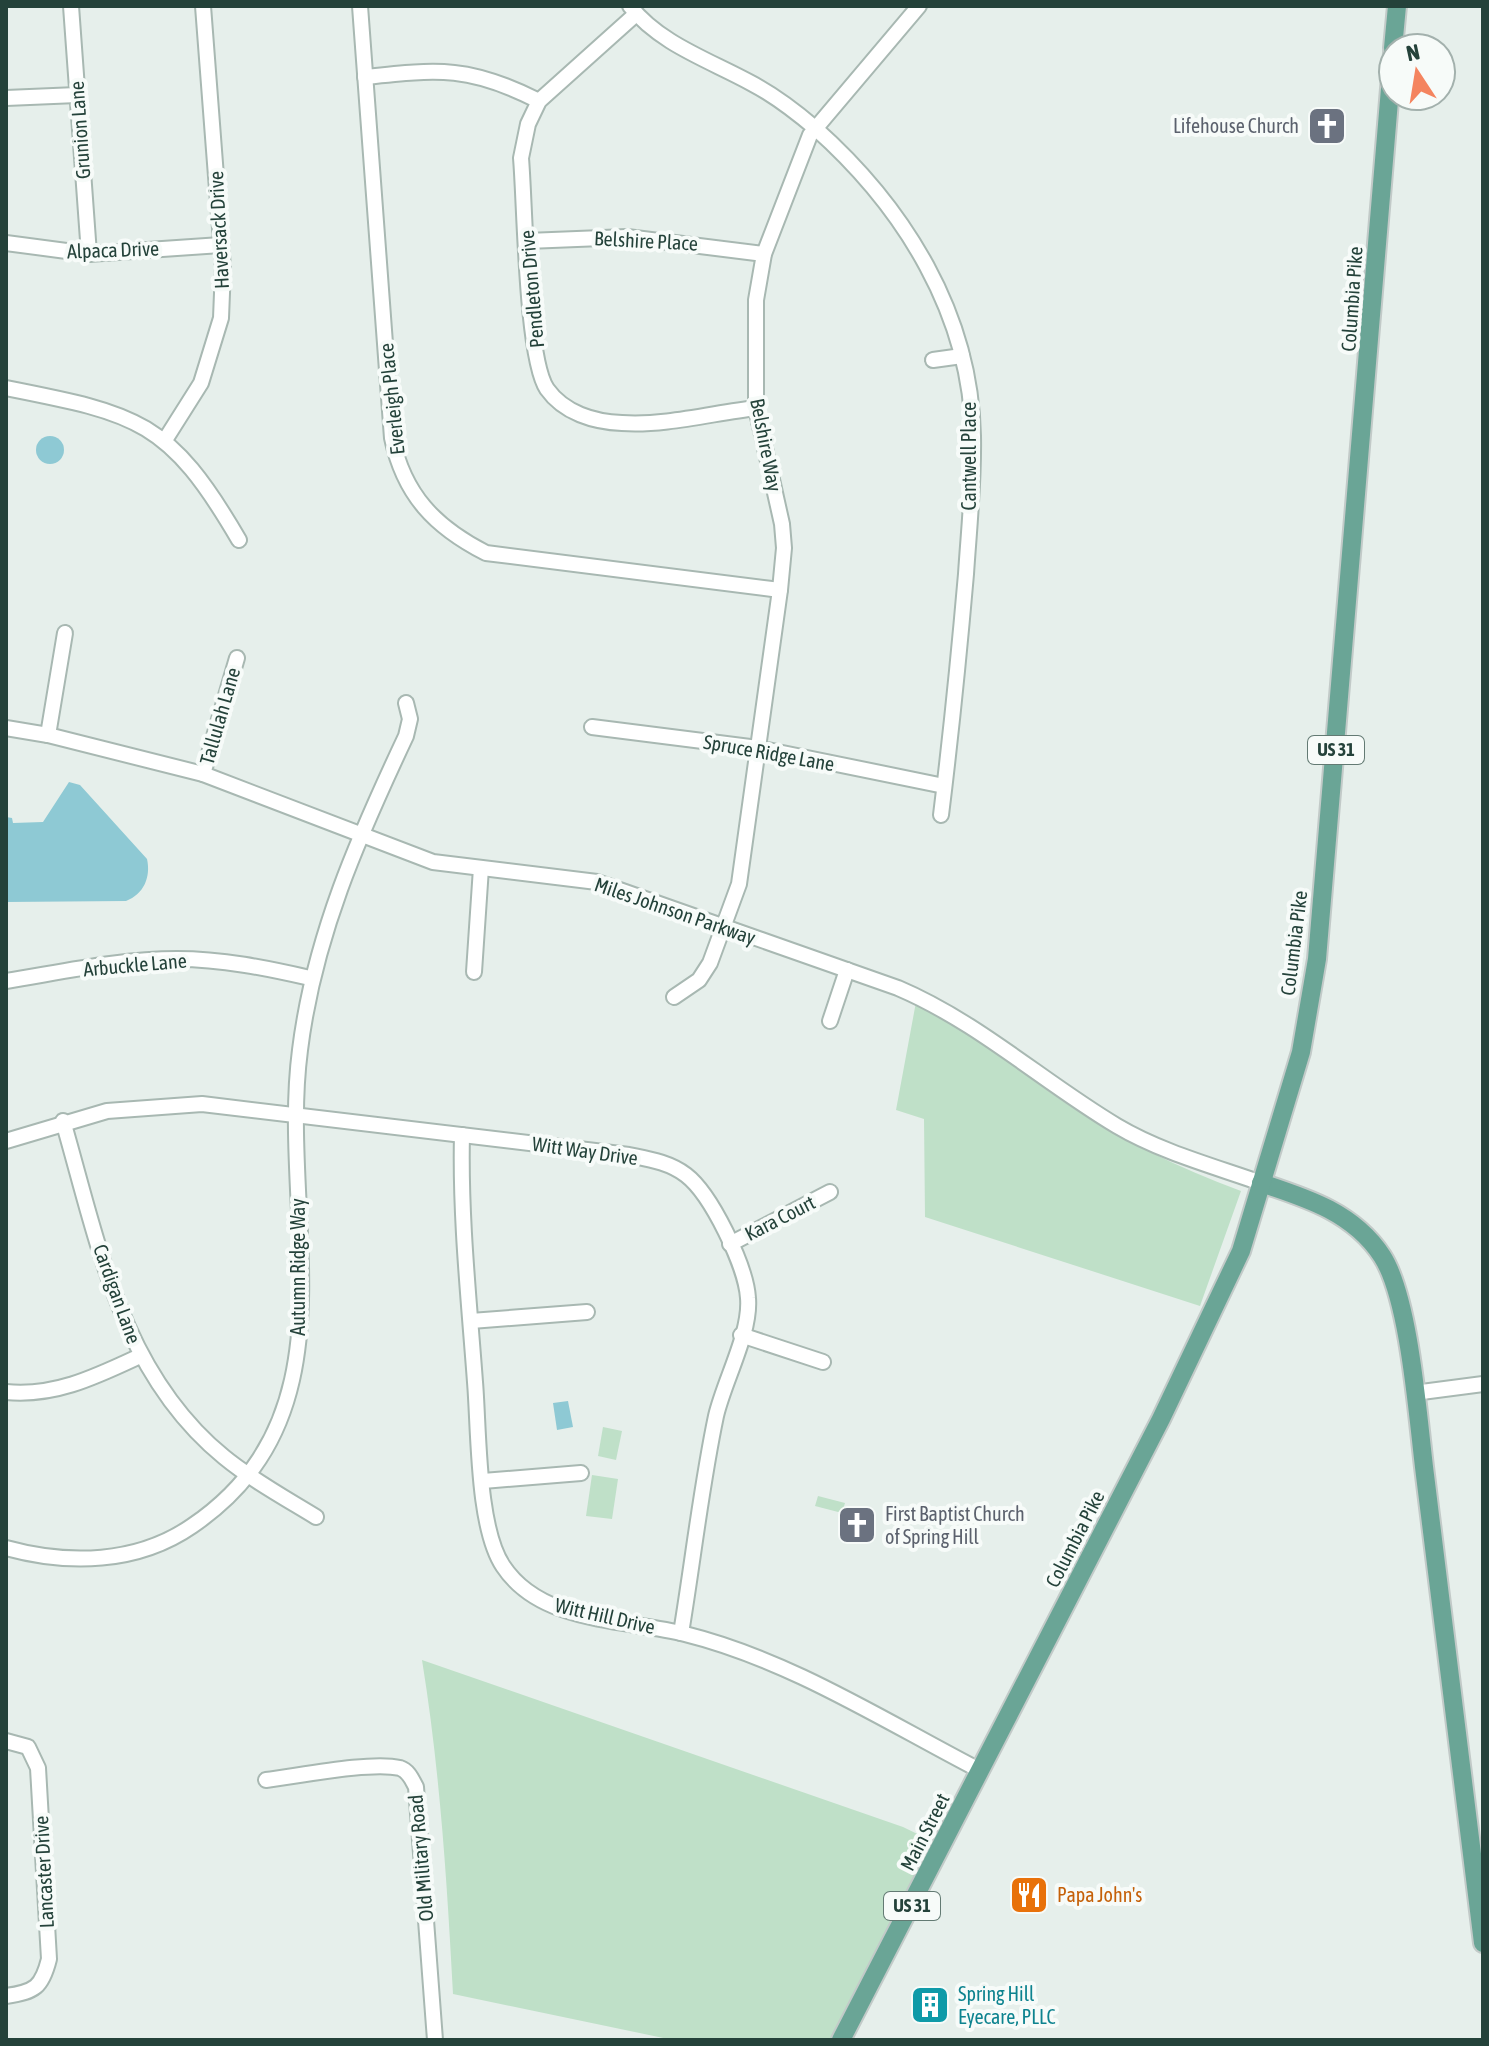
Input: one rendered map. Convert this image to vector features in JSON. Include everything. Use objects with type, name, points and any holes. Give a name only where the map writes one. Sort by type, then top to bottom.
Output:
[{"type":"main road","name":"Columbia Pike","points":[[1395,32],[1397,6]]},
{"type":"main road","name":"Columbia Pike","points":[[981,1771],[1161,1419],[1241,1251],[1301,1052],[1317,959],[1388,112]]},
{"type":"main road","points":[[1261,1183],[1330,1209],[1352,1223],[1382,1255],[1396,1289],[1414,1393],[1483,1943]]},
{"type":"main road","name":"Main Street","points":[[841,2040],[981,1771]]},
{"type":"street","name":"Grunion Lane","points":[[71,6],[89,254]]},
{"type":"street","name":"Haversack Drive","points":[[165,440],[201,383],[217,338],[223,292],[203,6]]},
{"type":"street","name":"Everleigh Place","points":[[360,6],[392,438],[403,476],[427,514],[457,539],[486,553],[780,590]]},
{"type":"street","name":"Belshire Way","points":[[674,997],[699,980],[725,929],[743,861],[780,590],[782,524],[756,408],[756,300],[764,254],[791,178],[815,129],[919,6]]},
{"type":"street","name":"Cantwell Place","points":[[633,10],[653,31],[755,84],[815,129],[875,188],[899,220],[945,300],[962,356],[973,434],[957,679],[941,815]]},
{"type":"street","name":"Pendleton Drive","points":[[633,10],[539,101],[528,124],[521,158],[539,372],[547,388],[573,413],[632,423],[756,408]]},
{"type":"street","points":[[365,77],[433,70],[465,72],[503,83],[539,101]]},
{"type":"street","points":[[6,98],[77,95]]},
{"type":"street","name":"Belshire Place","points":[[527,241],[627,237],[764,254]]},
{"type":"street","name":"Alpaca Drive","points":[[6,243],[89,254],[221,245]]},
{"type":"street","points":[[933,360],[962,356]]},
{"type":"street","points":[[6,388],[111,410],[165,440],[209,488],[239,540]]},
{"type":"street","points":[[48,735],[65,633]]},
{"type":"street","name":"Tallulah Lane","points":[[203,774],[237,658]]},
{"type":"street","name":"Autumn Ridge Way","points":[[6,1548],[64,1559],[129,1553],[185,1531],[222,1504],[249,1476],[275,1437],[292,1392],[302,1323],[296,1113],[299,1052],[310,978],[330,910],[359,835],[406,736],[410,719],[406,703]]},
{"type":"street","name":"Spruce Ridge Lane","points":[[592,727],[758,748],[944,786]]},
{"type":"street","name":"Miles Johnson Parkway","points":[[6,728],[48,735],[203,774],[433,862],[597,882],[847,970],[934,1003],[1119,1127],[1162,1147],[1261,1183]]},
{"type":"street","points":[[474,972],[481,868]]},
{"type":"street","name":"Arbuckle Lane","points":[[6,981],[140,960],[176,959],[255,966],[310,978]]},
{"type":"street","points":[[830,1021],[847,970]]},
{"type":"street","name":"Witt Way Drive","points":[[6,1141],[63,1121],[132,1107],[179,1104],[296,1113],[629,1155],[669,1165],[699,1188],[730,1244],[748,1297],[741,1335],[717,1414],[681,1633]]},
{"type":"street","name":"Cardigan Lane","points":[[63,1121],[115,1299],[140,1356],[188,1423],[249,1476],[316,1517]]},
{"type":"street","name":"Witt Hill Drive","points":[[462,1135],[460,1191],[487,1526],[499,1559],[513,1578],[544,1602],[569,1612],[681,1633],[746,1652],[981,1771]]},
{"type":"street","name":"Kara Court","points":[[730,1244],[830,1192]]},
{"type":"street","points":[[471,1321],[587,1312]]},
{"type":"street","points":[[741,1335],[823,1362]]},
{"type":"street","points":[[6,1392],[57,1389],[85,1382],[140,1356]]},
{"type":"street","points":[[1414,1393],[1483,1384]]},
{"type":"street","points":[[483,1481],[581,1473]]},
{"type":"street","name":"Lancaster Drive","points":[[6,1741],[28,1747],[38,1768],[49,1959],[39,1985],[29,1991],[6,1996]]},
{"type":"street","name":"Old Military Road","points":[[266,1780],[372,1768],[399,1768],[410,1777],[416,1787],[435,2040]]},
{"type":"green space","points":[[916,1002],[955,1024],[1064,1102],[1106,1128],[1195,1173],[1241,1191],[1200,1306],[925,1217],[924,1119],[896,1110]]},
{"type":"green space","points":[[603,1427],[622,1431],[616,1460],[598,1456]]},
{"type":"green space","points":[[592,1475],[618,1479],[612,1519],[586,1516]]},
{"type":"green space","points":[[818,1496],[845,1503],[842,1513],[815,1506]]},
{"type":"green space","points":[[422,1660],[903,1827],[934,1842],[833,2040],[673,2040],[453,1994],[438,1785]]},
{"type":"water","points":[[50,436],[60,440],[64,450],[60,460],[50,464],[40,460],[36,450],[40,440]]},
{"type":"water","points":[[69,782],[80,785],[147,859],[145,884],[126,901],[6,902],[6,817],[12,818],[13,823],[43,822]]},
{"type":"water","points":[[568,1401],[573,1427],[557,1430],[553,1403]]},
{"type":"place","name":"Lifehouse Church","points":[[1327,126]]},
{"type":"place","name":"First Baptist Church of Spring Hill","points":[[857,1525]]},
{"type":"place","name":"Papa John's","points":[[1029,1895]]},
{"type":"place","name":"Spring Hill Eyecare, PLLC","points":[[930,2005]]}]
